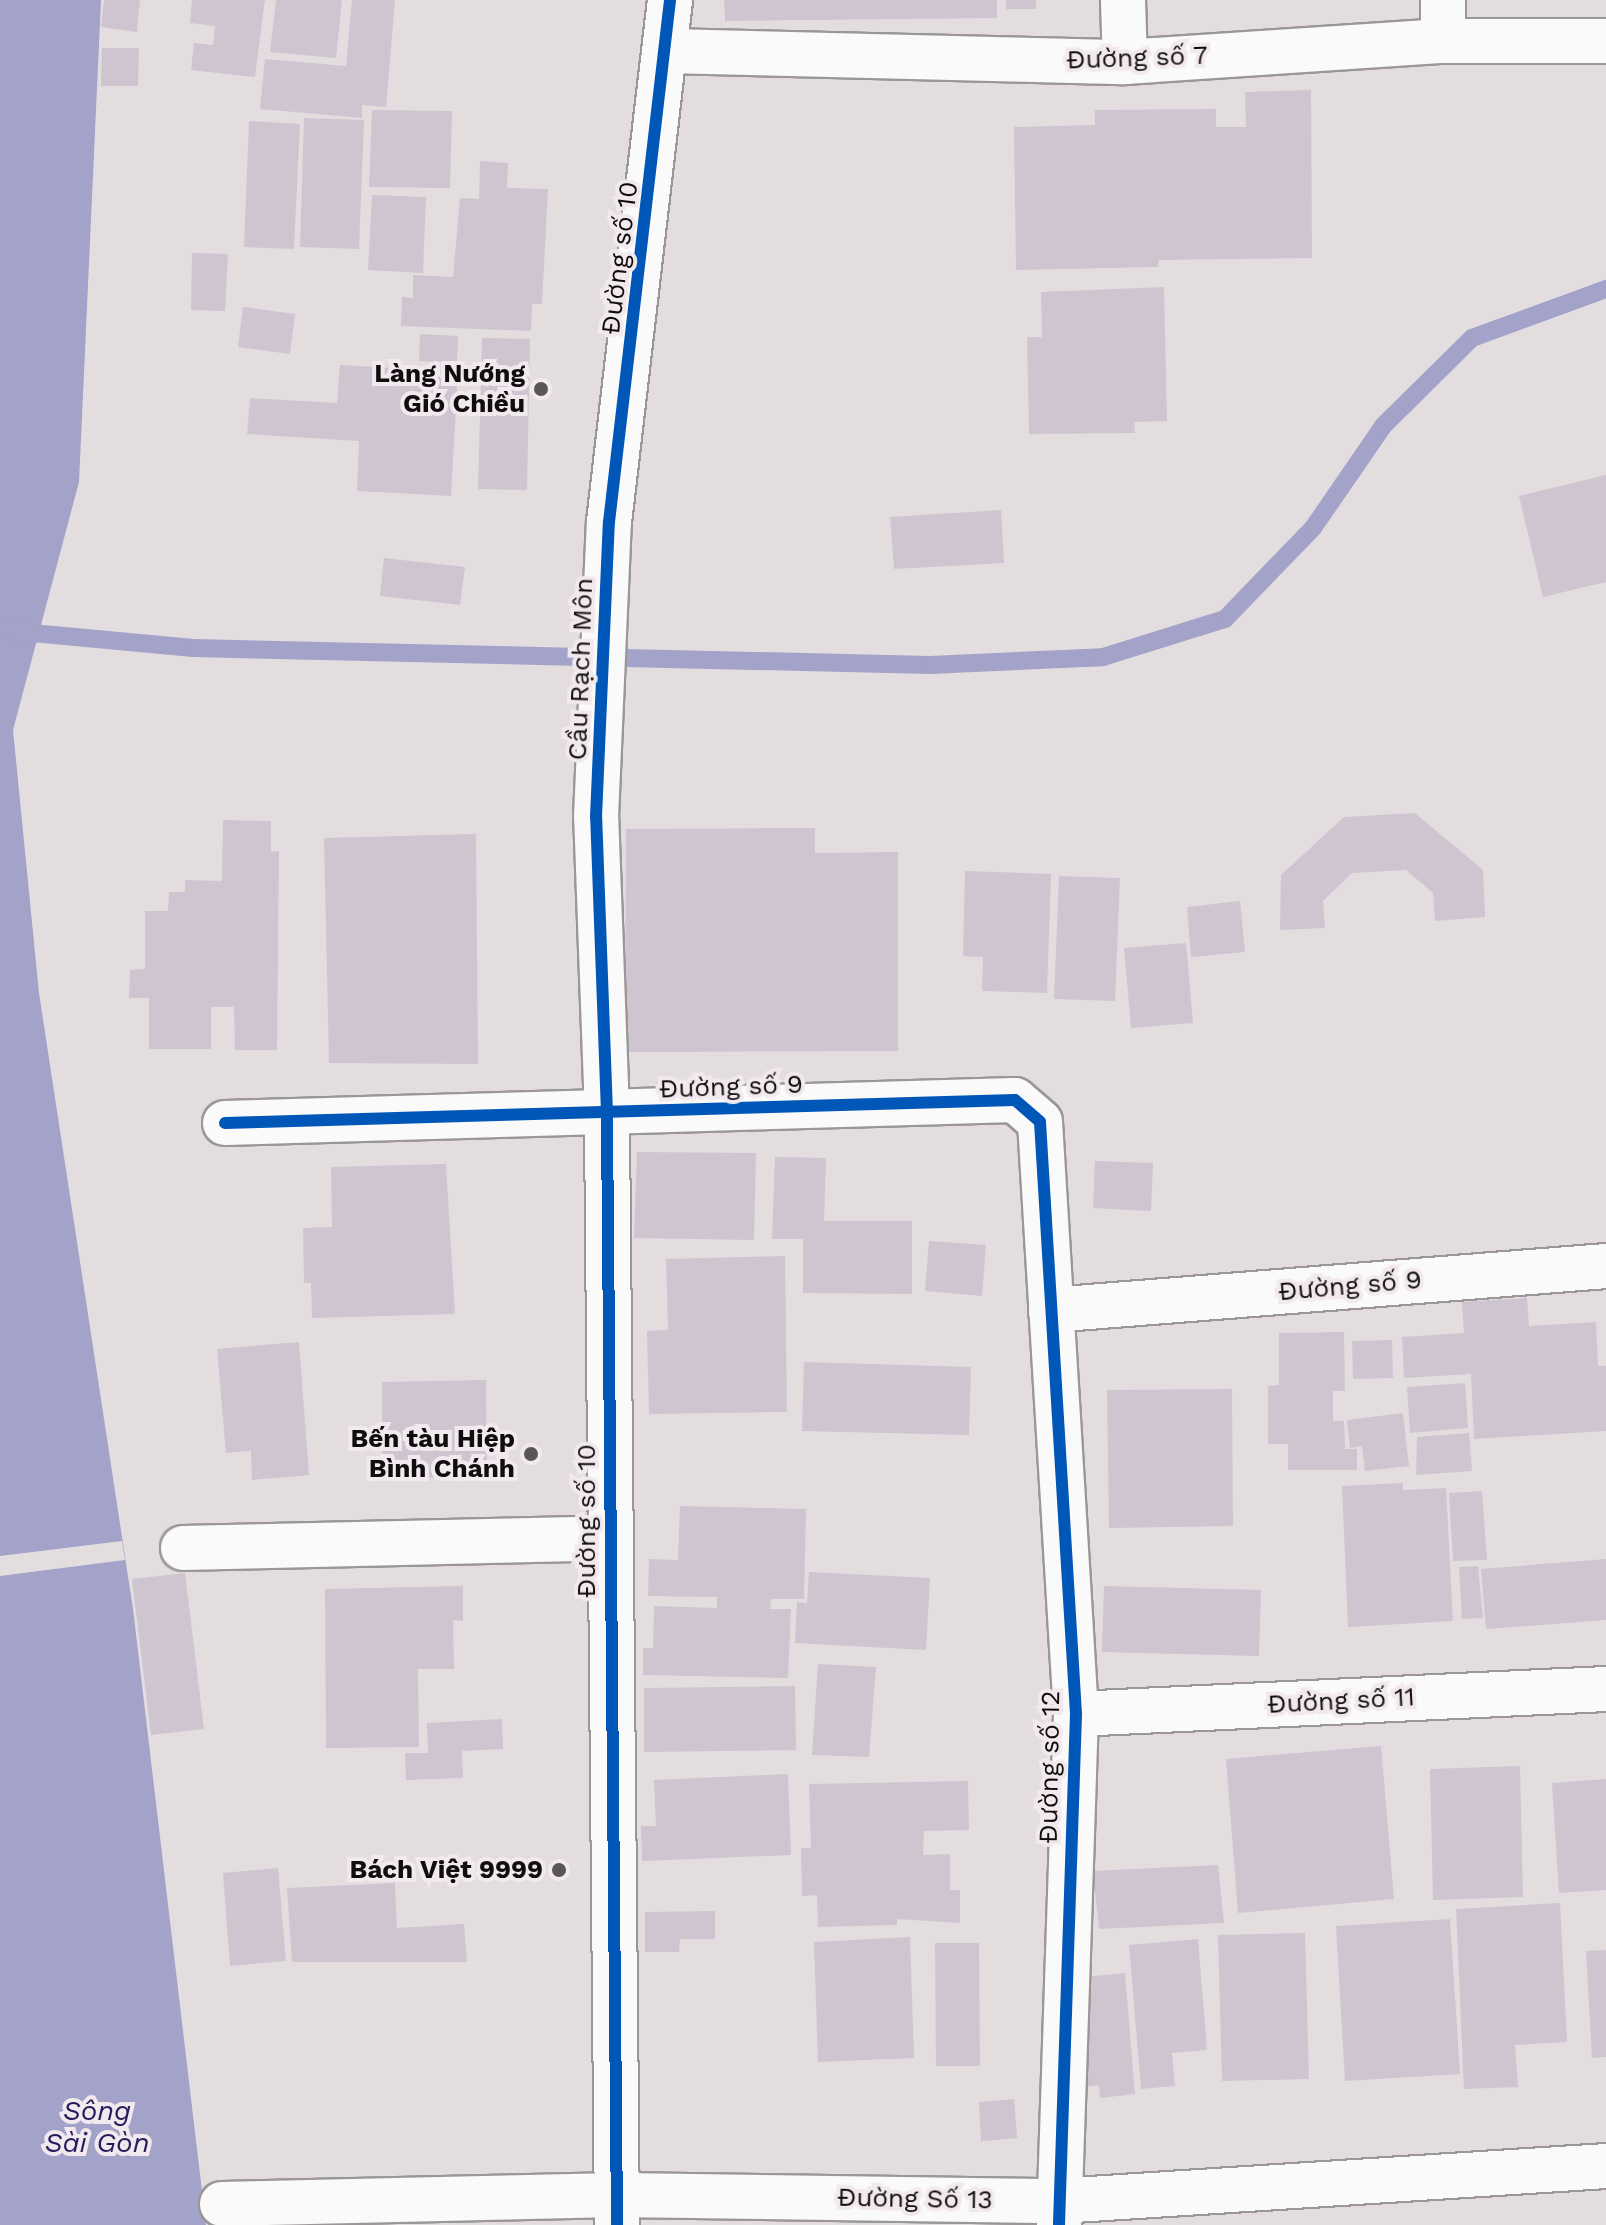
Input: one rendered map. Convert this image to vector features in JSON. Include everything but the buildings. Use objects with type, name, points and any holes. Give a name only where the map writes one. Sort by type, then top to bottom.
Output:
[{"type":"street","name":"Đường số 10","points":[[609,522],[668,51],[670,0]]},
{"type":"street","points":[[1123,0],[1125,62]]},
{"type":"street","name":"Đường số 7","points":[[668,51],[1125,62],[1443,21],[1606,41]]},
{"type":"street","name":"Cầu Rạch Môn","points":[[596,817],[609,522]]},
{"type":"street","name":"Đường số 10","points":[[596,817],[607,1113],[616,2210]]},
{"type":"street","name":"Đường số 9","points":[[225,1123],[1015,1100],[1040,1122],[1051,1310],[1606,1266]]},
{"type":"street","name":"Đường số 12","points":[[1051,1310],[1076,1714],[1059,2213]]},
{"type":"street","points":[[183,1548],[609,1538]]},
{"type":"street","name":"Đường số 11","points":[[1076,1714],[1606,1689]]},
{"type":"street","name":"Đường Số 13","points":[[222,2204],[1059,2213],[1606,2166]]},
{"type":"water","name":"Sông Sài Gòn","points":[[0,0],[101,0],[79,482],[13,730],[39,993],[133,1609],[206,2225],[0,2225]]},
{"type":"pier","points":[[122,1541],[125,1560],[0,1576],[0,1556]]},
{"type":"waterway","points":[[0,630],[193,648],[930,665],[1103,657],[1225,619],[1313,528],[1383,426],[1472,338],[1606,289]]},
{"type":"cycle path","points":[[617,2225],[607,1113],[596,817],[609,522],[670,0]]},
{"type":"cycle path","points":[[225,1123],[1015,1100],[1040,1122],[1076,1714],[1059,2225]]},
{"type":"place","name":"Làng Nướng Gió Chiều","points":[[541,389]]},
{"type":"place","name":"Bến tàu Hiệp Bình Chánh","points":[[531,1454]]},
{"type":"place","name":"Bách Việt 9999","points":[[559,1870]]}]
